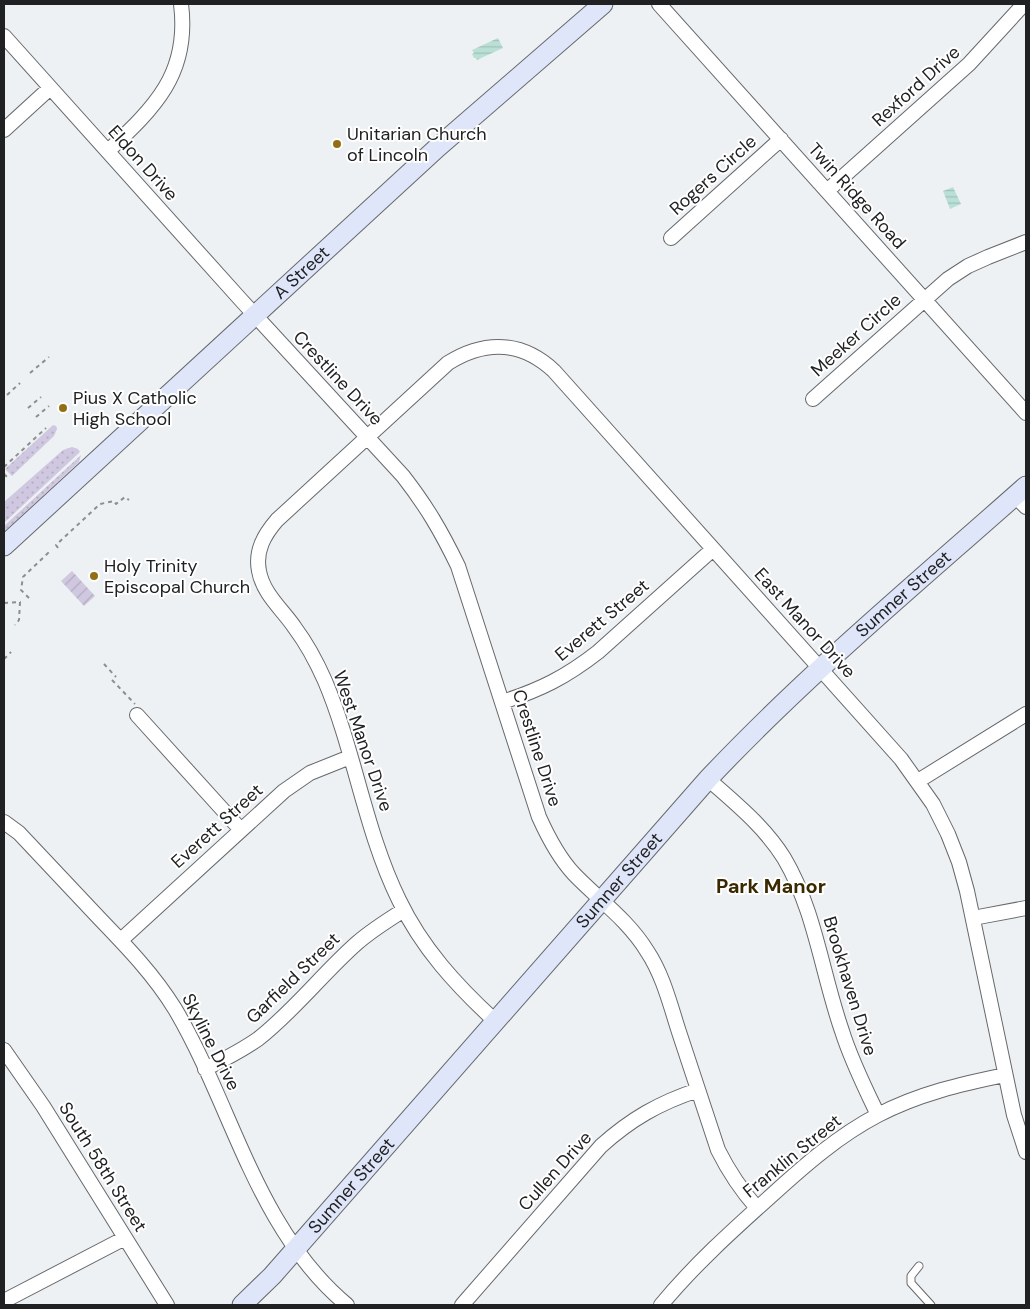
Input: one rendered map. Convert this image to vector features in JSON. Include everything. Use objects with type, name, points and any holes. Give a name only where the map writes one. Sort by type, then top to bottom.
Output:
[{"type":"street","points":[[108,151],[149,112],[168,84],[179,50],[182,28],[181,4]]},
{"type":"street","name":"A Street","points":[[4,546],[450,137],[603,4]]},
{"type":"street","name":"Twin Ridge Road","points":[[659,4],[1026,413]]},
{"type":"street","name":"Rexford Drive","points":[[827,191],[969,64],[1024,4]]},
{"type":"street","name":"Eldon Drive","points":[[4,36],[255,315]]},
{"type":"street","points":[[4,130],[50,88]]},
{"type":"street","name":"Rogers Circle","points":[[671,238],[781,139]]},
{"type":"street","points":[[924,299],[948,279],[968,266],[1026,242]]},
{"type":"street","name":"Meeker Circle","points":[[812,400],[924,299]]},
{"type":"street","name":"Crestline Drive","points":[[255,315],[403,476],[424,503],[442,532],[458,566],[539,817],[548,837],[573,873],[622,918],[648,952],[658,971],[718,1150],[741,1190],[757,1208]]},
{"type":"street","name":"East Manor Drive","points":[[367,437],[448,362],[474,350],[489,347],[518,349],[534,356],[554,372],[901,758],[933,804],[959,862],[973,918],[1014,1115],[1026,1152]]},
{"type":"street","name":"West Manor Drive","points":[[367,437],[277,520],[264,536],[259,550],[259,572],[264,587],[303,640],[325,681],[385,868],[404,910],[441,967],[495,1021]]},
{"type":"street","name":"Sumner Street","points":[[242,1305],[272,1276],[601,900],[748,736],[820,668],[1023,496]]},
{"type":"street","name":"Everett Street","points":[[502,702],[530,693],[578,668],[713,549]]},
{"type":"street","points":[[136,710],[241,830]]},
{"type":"street","points":[[918,781],[1026,714]]},
{"type":"street","name":"Everett Street","points":[[121,940],[284,791],[301,778],[329,764],[350,757]]},
{"type":"street","name":"Brookhaven Drive","points":[[708,779],[751,817],[784,858],[796,881],[806,906],[841,1031],[855,1068],[878,1115]]},
{"type":"street","name":"Skyline Drive","points":[[4,822],[19,833],[121,940],[163,991],[185,1028],[272,1213],[295,1250],[314,1274],[347,1305]]},
{"type":"street","points":[[973,918],[1026,908]]},
{"type":"street","name":"Garfield Street","points":[[204,1068],[232,1055],[257,1039],[277,1022],[357,943],[404,910]]},
{"type":"street","name":"South 58th Street","points":[[4,1050],[43,1106],[167,1305]]},
{"type":"street","name":"Franklin Street","points":[[661,1305],[703,1258],[817,1155],[843,1136],[878,1115],[935,1092],[1005,1076]]},
{"type":"street","name":"Cullen Drive","points":[[462,1305],[600,1146],[640,1115],[660,1104],[698,1090]]},
{"type":"street","points":[[4,1301],[125,1238]]},
{"type":"lane","points":[[919,1266],[911,1276],[911,1283],[931,1305]]},
{"type":"path","points":[[30,374],[49,357]]},
{"type":"path","points":[[7,395],[20,382]]},
{"type":"path","points":[[28,408],[41,397]]},
{"type":"path","points":[[36,417],[49,406]]},
{"type":"path","points":[[4,467],[46,428]]},
{"type":"path","points":[[4,474],[9,479]]},
{"type":"path","points":[[58,548],[56,545],[100,504],[114,501],[116,504],[125,497],[129,500]]},
{"type":"path","points":[[28,598],[21,590],[23,577],[48,553],[50,555]]},
{"type":"path","points":[[4,603],[20,602],[19,620],[15,625]]},
{"type":"path","points":[[4,659],[11,652]]},
{"type":"path","points":[[104,664],[116,677]]},
{"type":"path","points":[[112,680],[136,710]]},
{"type":"shaded area","points":[[498,38],[503,48],[477,60],[474,58],[472,50]]},
{"type":"shaded area","points":[[953,187],[961,204],[950,209],[943,191]]},
{"type":"shaded area","points":[[53,425],[57,429],[54,436],[12,476],[5,469]]},
{"type":"shaded area","points":[[72,447],[80,452],[4,523],[4,502],[63,450]]},
{"type":"shaded area","points":[[81,455],[79,462],[4,532],[4,526]]},
{"type":"shaded area","points":[[72,571],[95,596],[84,606],[61,581]]},
{"type":"place","name":"Unitarian Church of Lincoln","points":[[337,144]]},
{"type":"place","name":"Pius X Catholic High School","points":[[63,408]]},
{"type":"place","name":"Holy Trinity Episcopal Church","points":[[94,576]]},
{"type":"district","name":"Park Manor","points":[[771,886]]}]
